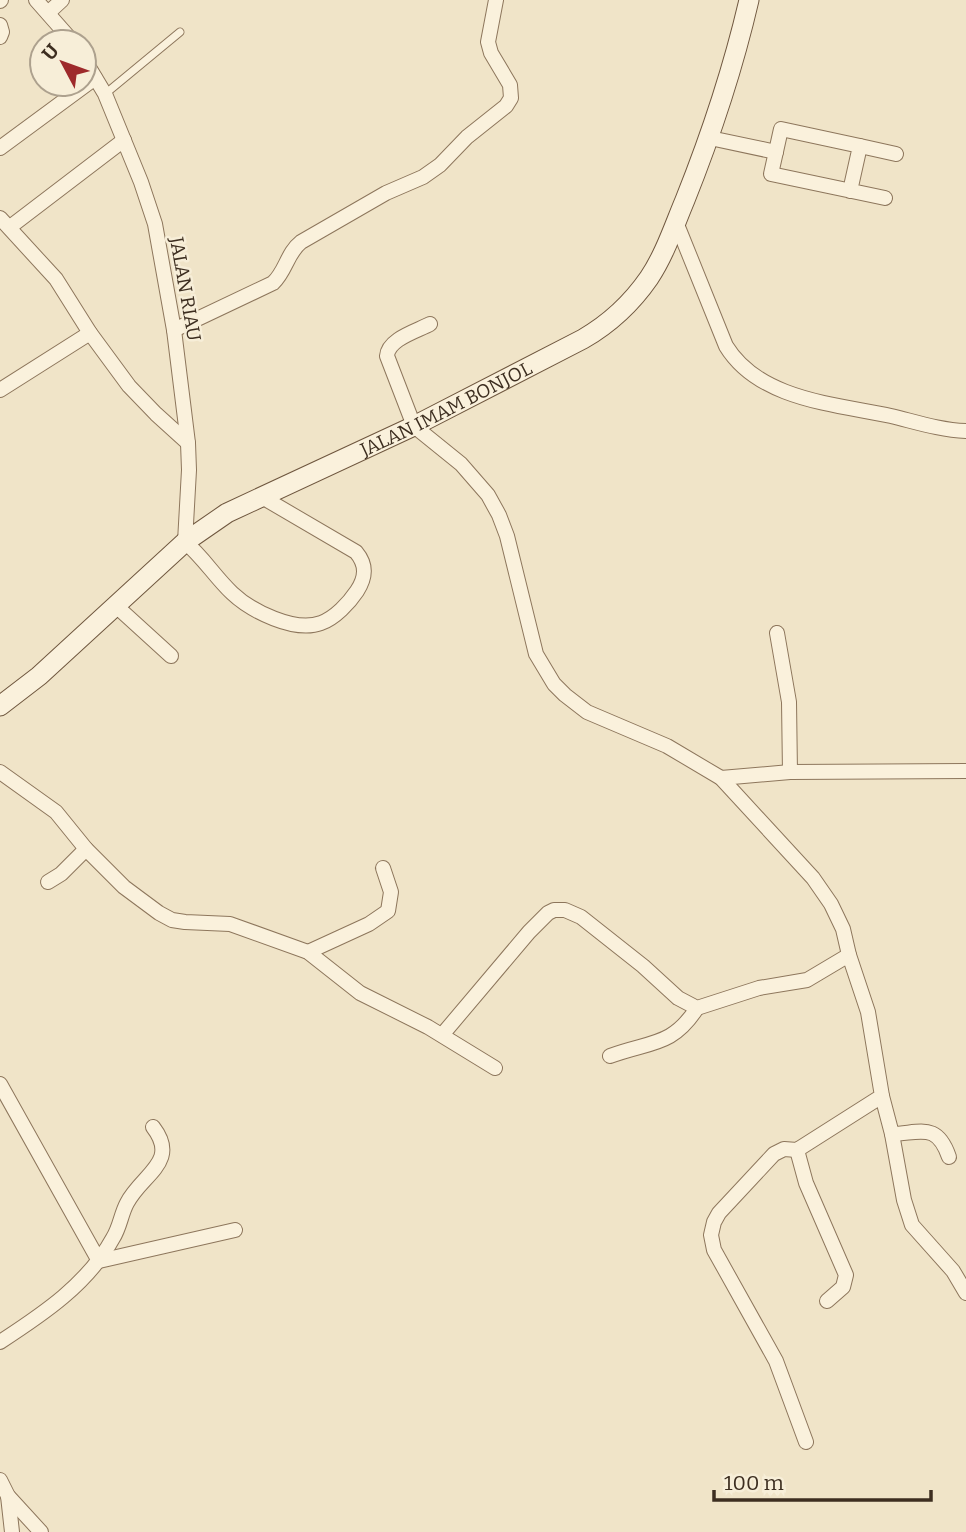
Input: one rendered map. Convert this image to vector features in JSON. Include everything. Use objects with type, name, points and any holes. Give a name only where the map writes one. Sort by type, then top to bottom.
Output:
[{"type":"main road","name":"JALAN IMAM BONJOL","points":[[0,706],[39,676],[185,542],[228,513],[414,426],[601,329],[632,300],[660,260],[710,138],[749,0]]},
{"type":"street","points":[[36,0],[61,28]]},
{"type":"street","points":[[48,13],[62,0]]},
{"type":"street","points":[[174,330],[273,283],[284,272],[293,250],[301,242],[386,193],[423,177],[506,106],[511,98],[510,85],[488,42],[496,0]]},
{"type":"street","points":[[0,25],[0,37]]},
{"type":"street","name":"JALAN RIAU","points":[[98,83],[124,141],[155,224],[174,330],[188,443],[185,542]]},
{"type":"street","points":[[0,148],[68,98]]},
{"type":"street","points":[[885,198],[771,174],[781,129],[895,154]]},
{"type":"street","points":[[710,138],[776,152]]},
{"type":"street","points":[[124,141],[5,223],[56,279],[90,333],[130,386],[188,443]]},
{"type":"street","points":[[850,191],[860,146]]},
{"type":"street","points":[[676,222],[726,346],[739,364],[756,378],[790,393],[843,409],[966,431]]},
{"type":"street","points":[[430,324],[392,344],[387,352],[414,426],[461,464],[488,495],[499,515],[507,536],[536,654],[554,684],[587,712],[667,746],[721,778],[813,878],[831,904],[843,929],[868,1012],[882,1096],[904,1200],[912,1225],[953,1270],[966,1293]]},
{"type":"street","points":[[0,390],[90,333]]},
{"type":"street","points":[[185,542],[202,556],[223,585],[251,607],[269,617],[303,625],[321,624],[337,614],[356,592],[365,569],[361,558],[356,552],[262,497]]},
{"type":"street","points":[[115,605],[171,656]]},
{"type":"street","points":[[777,633],[789,702],[790,772]]},
{"type":"street","points":[[721,778],[790,772],[966,771]]},
{"type":"street","points":[[0,772],[65,820],[86,849],[146,906],[172,920],[230,924],[308,952],[360,993],[442,1035],[495,1068]]},
{"type":"street","points":[[48,882],[61,874],[86,849]]},
{"type":"street","points":[[308,952],[369,925],[388,911],[391,892],[383,868]]},
{"type":"street","points":[[442,1035],[513,949],[540,921],[554,911],[565,911],[581,917],[643,966],[678,998],[697,1008]]},
{"type":"street","points":[[610,1056],[667,1039],[678,1033],[697,1008],[759,988],[807,980],[849,955]]},
{"type":"street","points":[[0,1084],[99,1261]]},
{"type":"street","points":[[806,1442],[776,1361],[714,1250],[711,1235],[719,1213],[756,1171],[779,1150],[797,1150],[882,1096]]},
{"type":"street","points":[[0,1342],[75,1287],[99,1261],[118,1230],[127,1203],[153,1171],[162,1155],[161,1138],[153,1127]]},
{"type":"street","points":[[891,1134],[925,1131],[934,1133],[943,1142],[949,1157]]},
{"type":"street","points":[[797,1150],[806,1183],[846,1275],[844,1287],[827,1301]]},
{"type":"street","points":[[99,1261],[236,1230]]},
{"type":"street","points":[[0,1480],[8,1496],[41,1532]]},
{"type":"street","points":[[8,1496],[12,1532]]},
{"type":"lane","points":[[105,94],[180,32]]}]
